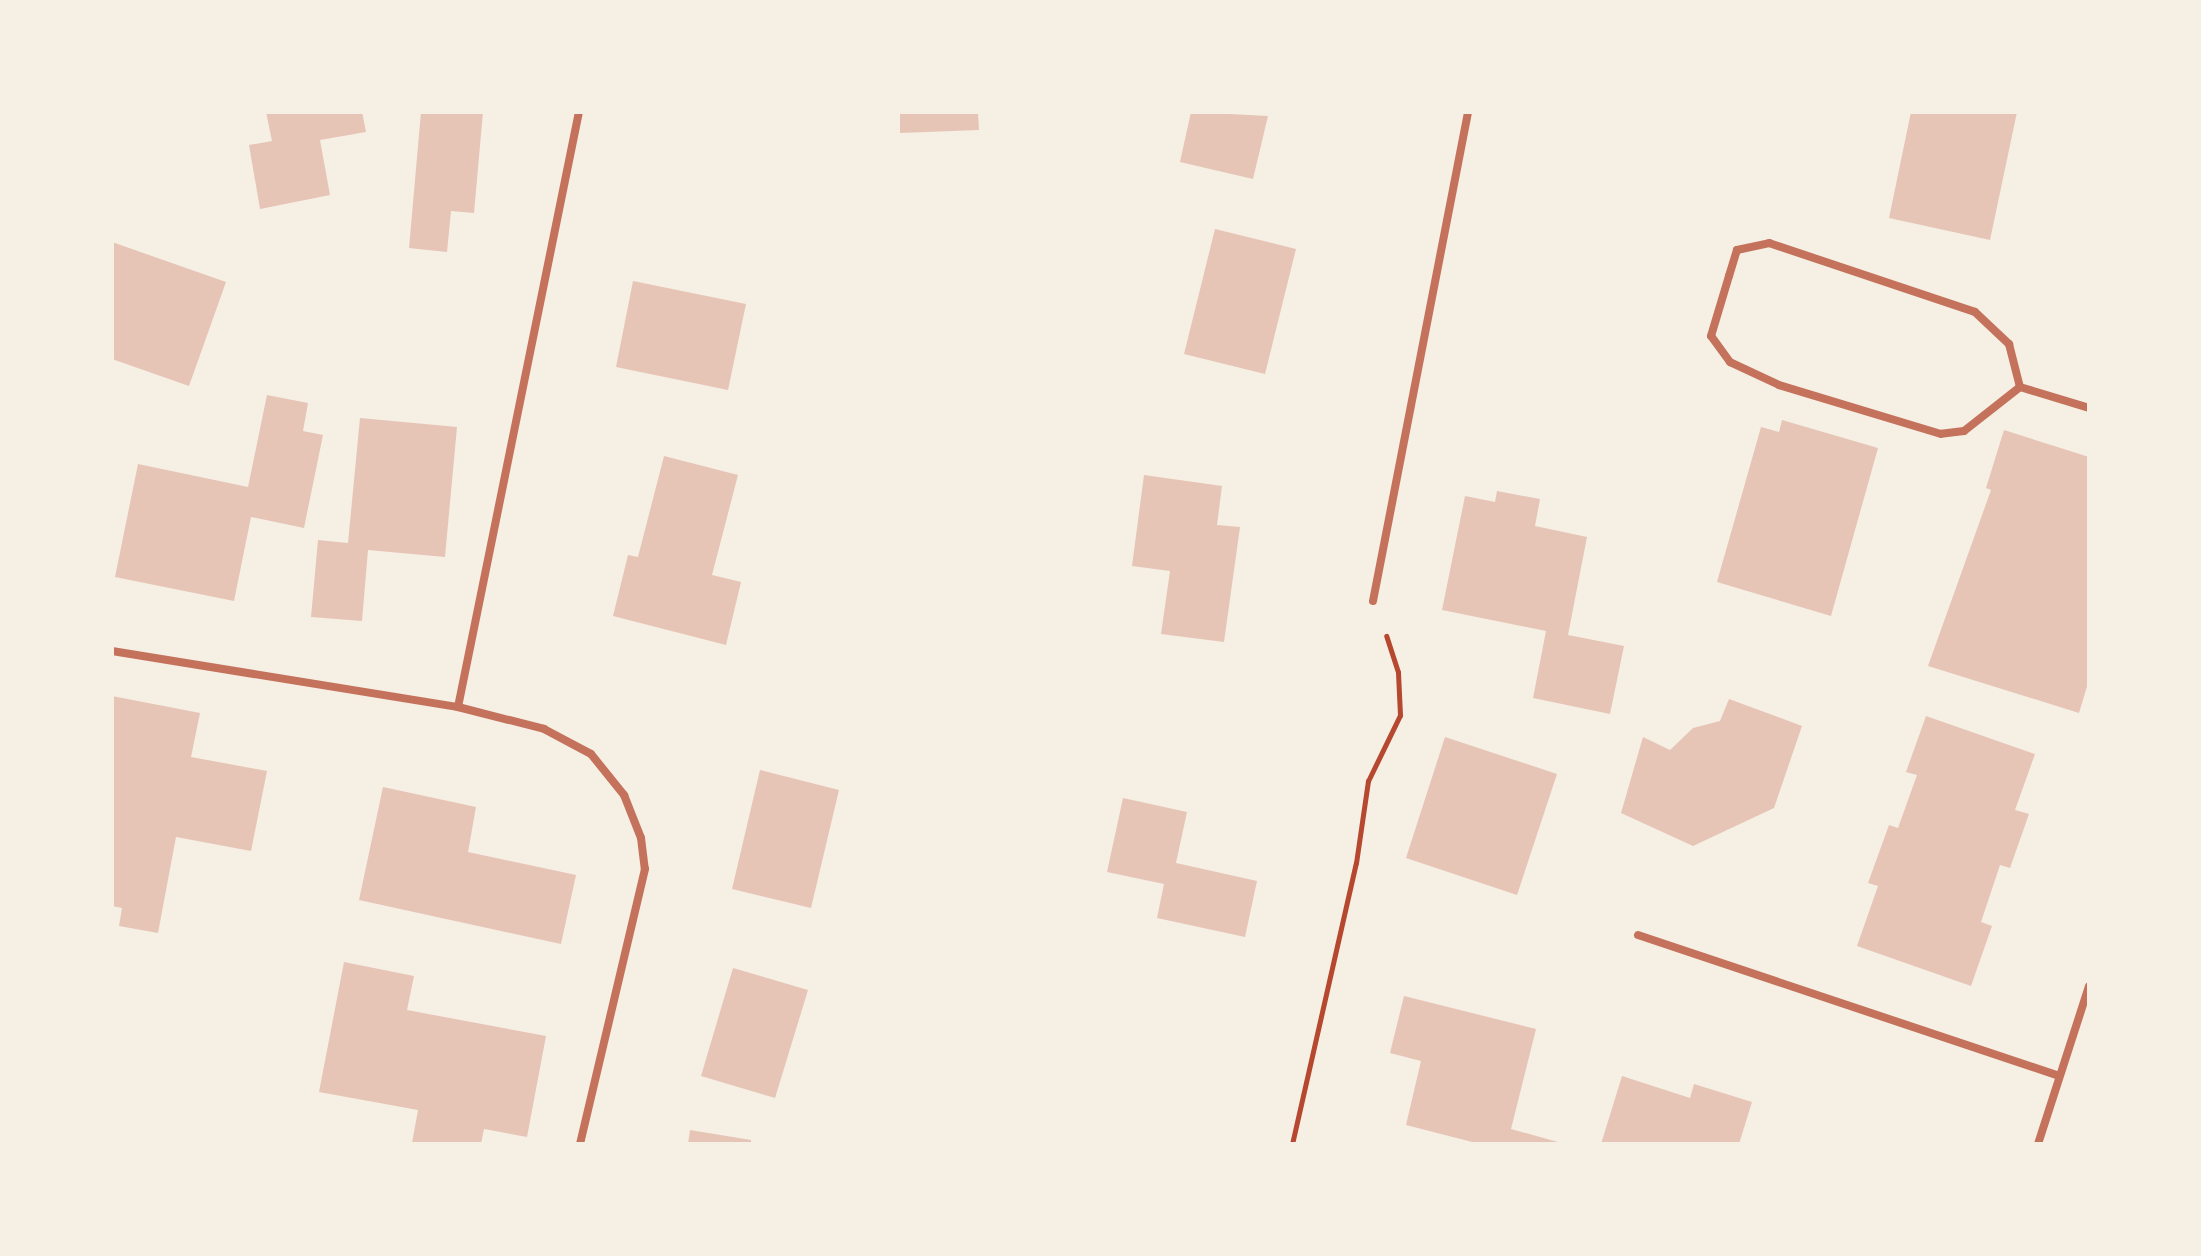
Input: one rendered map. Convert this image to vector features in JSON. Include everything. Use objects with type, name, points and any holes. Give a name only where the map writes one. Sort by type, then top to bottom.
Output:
[{"type":"street","points":[[458,707],[579,112]]},
{"type":"street","points":[[1373,601],[1468,112]]},
{"type":"street","points":[[1769,243],[1975,312],[2009,344],[2020,387],[1964,431],[1941,434],[1779,385],[1742,368],[1730,362],[1711,336],[1737,250],[1769,243]]},
{"type":"street","points":[[2020,387],[2089,408]]},
{"type":"street","points":[[112,651],[458,707],[544,729],[591,754],[624,795],[641,838],[645,869],[580,1144]]},
{"type":"street","points":[[1638,935],[2059,1076]]},
{"type":"street","points":[[2038,1144],[2089,986]]},
{"type":"path","points":[[1292,1144],[1356,863],[1368,781],[1400,715],[1398,672],[1373,601]]},
{"type":"building","points":[[266,112],[362,112],[366,132],[320,140],[330,195],[260,209],[249,145],[272,141]]},
{"type":"building","points":[[421,112],[483,112],[474,213],[451,211],[447,252],[409,248]]},
{"type":"building","points":[[900,112],[978,112],[979,130],[900,133]]},
{"type":"building","points":[[1191,112],[1268,116],[1253,179],[1180,162]]},
{"type":"building","points":[[1911,112],[2017,112],[1990,240],[1889,218]]},
{"type":"building","points":[[1215,229],[1296,249],[1265,374],[1184,354]]},
{"type":"building","points":[[112,242],[226,282],[189,386],[112,359]]},
{"type":"building","points":[[633,281],[746,304],[728,390],[616,367]]},
{"type":"building","points":[[267,395],[308,403],[303,431],[323,435],[304,528],[251,517],[234,601],[115,577],[138,464],[248,487]]},
{"type":"building","points":[[360,418],[457,427],[445,557],[368,550],[362,621],[311,617],[318,540],[348,543]]},
{"type":"building","points":[[1782,420],[1878,448],[1831,616],[1717,582],[1761,427],[1779,432]]},
{"type":"building","points":[[2004,430],[2089,457],[2089,680],[2079,713],[1928,666],[1991,490],[1986,488]]},
{"type":"building","points":[[664,456],[738,475],[712,575],[741,582],[726,645],[613,616],[628,555],[638,557]]},
{"type":"building","points":[[1144,475],[1222,486],[1217,525],[1240,527],[1224,642],[1161,634],[1170,571],[1132,566]]},
{"type":"building","points":[[1497,491],[1540,499],[1535,526],[1587,537],[1568,635],[1624,646],[1610,714],[1533,698],[1546,631],[1442,610],[1465,496],[1495,502]]},
{"type":"building","points":[[112,696],[200,713],[191,757],[267,771],[251,851],[176,837],[158,933],[119,926],[122,908],[112,906]]},
{"type":"building","points":[[1729,699],[1802,726],[1774,808],[1693,846],[1621,813],[1643,737],[1670,750],[1693,728],[1720,721]]},
{"type":"building","points":[[1926,716],[2035,754],[2015,810],[2029,814],[2010,868],[2000,865],[1981,922],[1992,926],[1971,986],[1857,946],[1878,886],[1868,883],[1889,825],[1898,828],[1917,775],[1906,772]]},
{"type":"building","points":[[1445,737],[1557,774],[1517,895],[1406,858]]},
{"type":"building","points":[[760,770],[839,790],[811,908],[732,889]]},
{"type":"building","points":[[383,787],[476,807],[468,852],[576,875],[561,944],[359,900]]},
{"type":"building","points":[[1123,798],[1187,812],[1176,863],[1257,881],[1245,937],[1157,918],[1164,884],[1107,872]]},
{"type":"building","points":[[344,962],[414,976],[407,1010],[546,1036],[527,1137],[484,1129],[481,1144],[412,1143],[418,1110],[319,1092]]},
{"type":"building","points":[[733,968],[808,990],[775,1098],[701,1076]]},
{"type":"building","points":[[1404,996],[1536,1029],[1511,1129],[1565,1144],[1480,1144],[1406,1125],[1421,1061],[1390,1053]]},
{"type":"building","points":[[1622,1076],[1690,1098],[1694,1084],[1752,1102],[1739,1144],[1601,1144]]},
{"type":"building","points":[[690,1130],[751,1140],[751,1144],[688,1144]]}]
